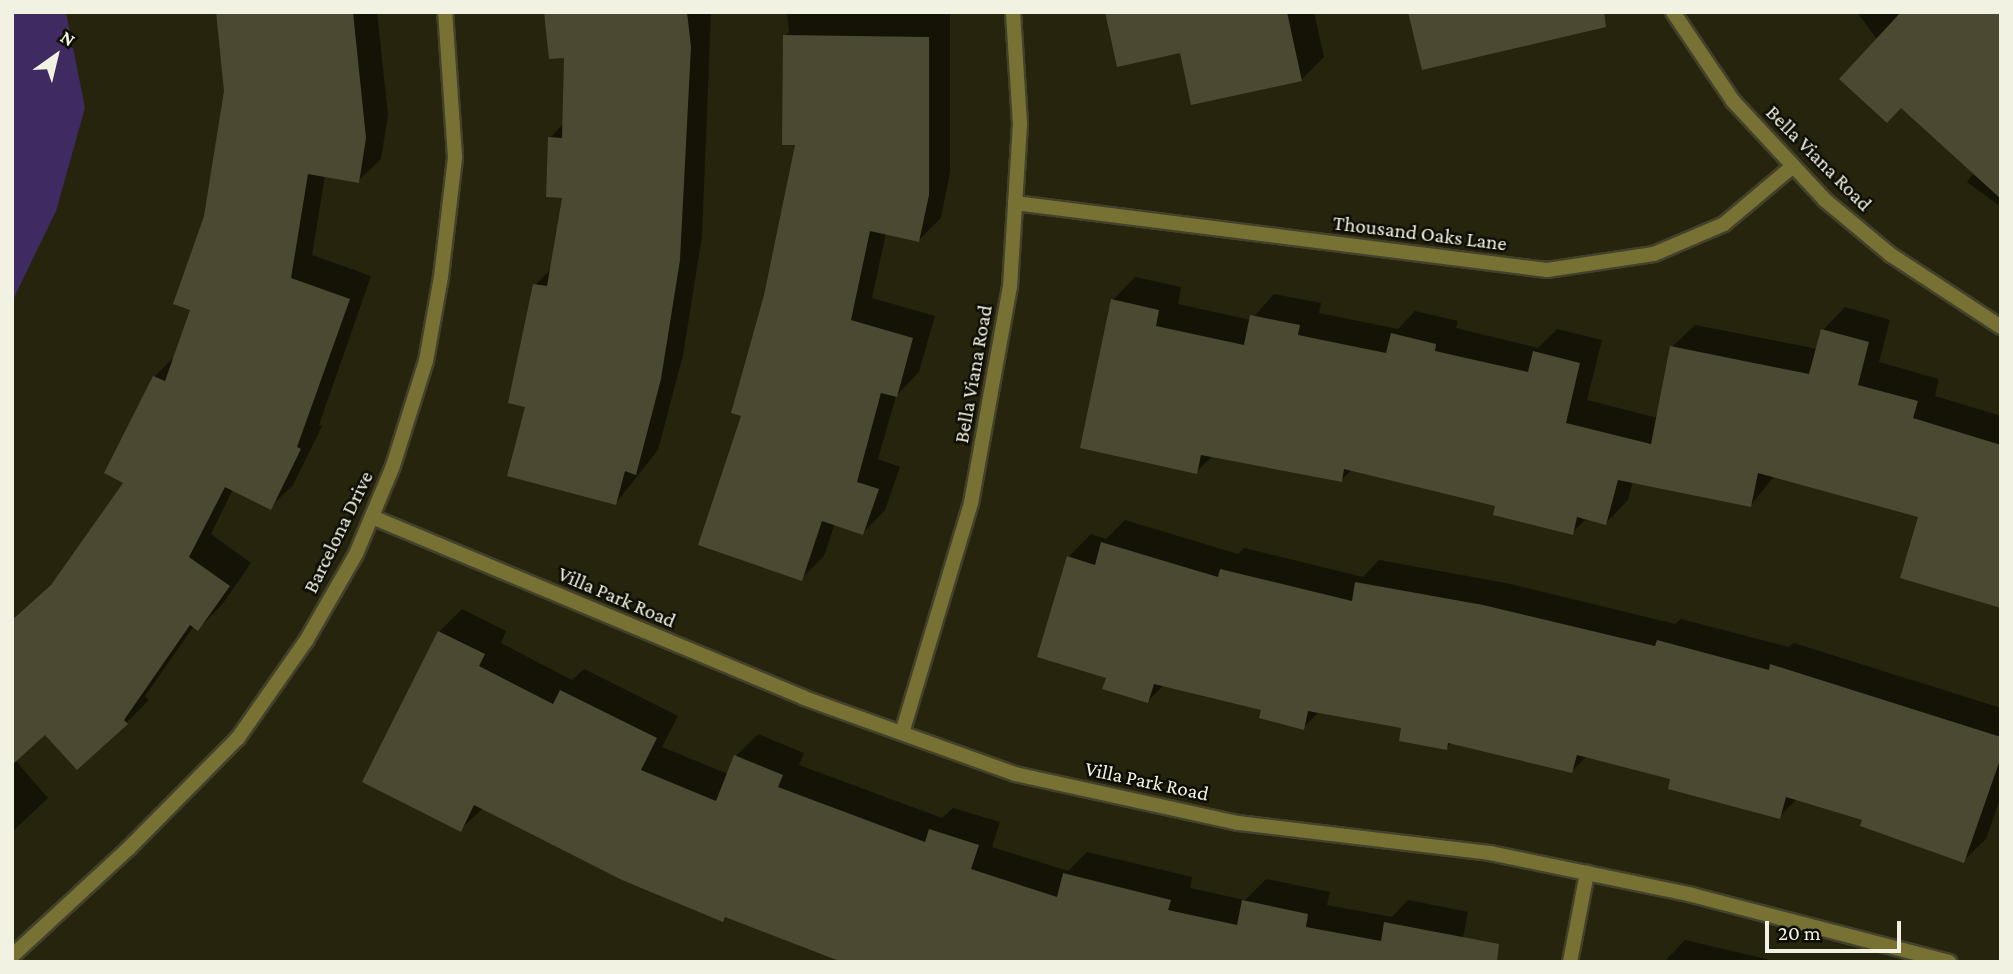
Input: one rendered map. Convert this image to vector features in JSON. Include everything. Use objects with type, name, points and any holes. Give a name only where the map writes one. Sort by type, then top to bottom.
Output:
[{"type":"street","name":"Barcelona Drive","points":[[12,956],[129,848],[238,738],[306,641],[372,517],[393,466],[426,361],[441,277],[455,157],[445,12]]},
{"type":"street","name":"Bella Viana Road","points":[[902,733],[971,503],[1010,287],[1020,124],[1013,12]]},
{"type":"street","name":"Bella Viana Road","points":[[1673,12],[1733,101],[1793,166],[1891,255],[2001,327]]},
{"type":"street","name":"Thousand Oaks Lane","points":[[1015,203],[1548,271],[1654,254],[1724,224],[1793,166]]},
{"type":"street","name":"Villa Park Road","points":[[372,517],[804,698],[1015,774],[1238,823],[1490,853],[1587,873],[1949,962]]},
{"type":"street","points":[[1570,962],[1587,873]]},
{"type":"shaded area","points":[[12,12],[66,12],[85,108],[56,211],[12,302]]},
{"type":"building","points":[[216,12],[353,12],[366,138],[359,183],[308,174],[291,278],[350,299],[297,447],[301,449],[271,510],[225,487],[189,557],[230,586],[198,631],[190,625],[124,720],[128,724],[77,770],[45,735],[12,765],[12,620],[51,585],[123,483],[104,473],[153,376],[165,381],[190,310],[173,304],[204,216],[224,91]]},
{"type":"building","points":[[544,12],[687,12],[691,47],[680,260],[661,379],[636,475],[625,471],[616,505],[507,476],[525,407],[508,403],[533,284],[547,286],[562,198],[546,197],[548,137],[562,138],[564,58],[549,59]]},
{"type":"building","points":[[1105,12],[1287,12],[1302,81],[1191,105],[1180,53],[1117,67]]},
{"type":"building","points":[[1408,12],[1604,12],[1606,27],[1422,70]]},
{"type":"building","points":[[1901,12],[2001,12],[2001,199],[1901,108],[1887,123],[1839,79]]},
{"type":"building","points":[[783,35],[929,37],[929,195],[919,242],[870,231],[851,320],[913,338],[897,397],[881,393],[857,482],[879,489],[863,535],[822,521],[802,581],[698,545],[741,416],[731,413],[764,295],[795,145],[782,145]]},
{"type":"building","points":[[1111,299],[1159,310],[1156,326],[1244,345],[1250,315],[1300,325],[1298,335],[1386,353],[1391,333],[1436,344],[1435,351],[1528,372],[1533,351],[1580,363],[1566,423],[1651,444],[1670,346],[1809,374],[1821,329],[1869,342],[1858,385],[1918,401],[1913,418],[2001,445],[2001,608],[1900,578],[1918,517],[1758,473],[1751,507],[1618,480],[1606,525],[1577,517],[1573,535],[1493,515],[1495,506],[1344,469],[1342,482],[1201,455],[1197,474],[1080,448]]},
{"type":"building","points":[[1101,542],[1218,577],[1220,569],[1352,601],[1355,582],[1483,605],[1655,646],[1657,640],[1769,670],[1770,664],[2001,737],[2001,757],[1964,863],[1860,826],[1862,820],[1786,797],[1780,819],[1668,789],[1670,779],[1577,755],[1572,773],[1448,743],[1447,750],[1399,741],[1401,728],[1308,711],[1304,730],[1259,718],[1261,710],[1154,684],[1148,703],[1102,689],[1106,678],[1037,657],[1067,556],[1095,565]]},
{"type":"building","points":[[438,631],[485,654],[479,666],[553,704],[560,690],[657,738],[641,770],[716,801],[734,755],[783,775],[778,787],[925,842],[929,829],[979,845],[971,869],[1057,897],[1063,873],[1171,900],[1168,910],[1237,925],[1242,900],[1308,914],[1306,927],[1381,941],[1384,922],[1499,944],[1497,962],[842,962],[725,917],[723,922],[622,880],[474,805],[461,832],[362,782]]}]
